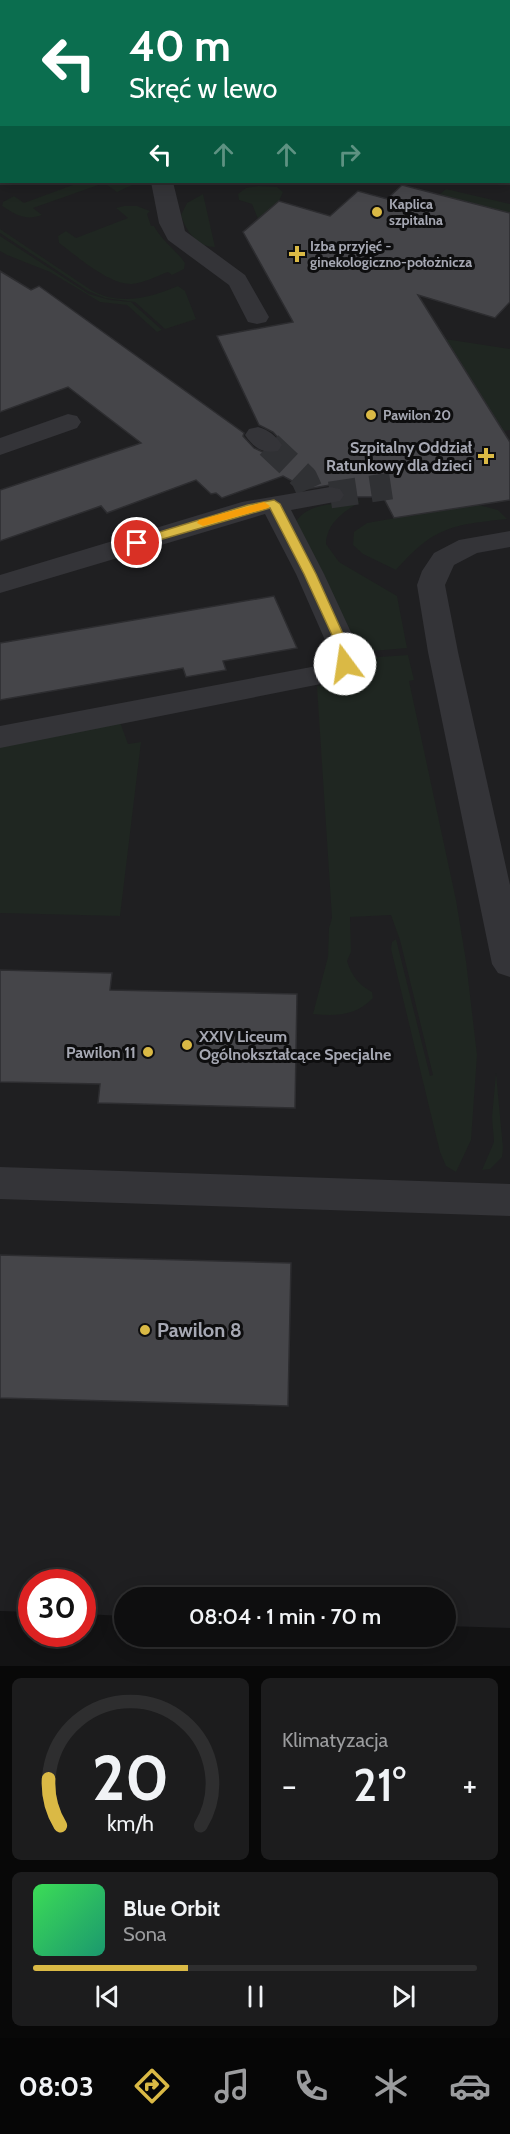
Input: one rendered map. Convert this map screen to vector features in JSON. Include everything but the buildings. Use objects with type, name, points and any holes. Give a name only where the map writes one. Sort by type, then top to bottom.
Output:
[{"type":"street","points":[[162,183],[169,220],[175,234],[194,251],[237,279],[257,317]]},
{"type":"street","points":[[0,447],[68,422]]},
{"type":"street","points":[[0,584],[252,508],[317,494]]},
{"type":"street","points":[[0,737],[335,672],[345,664],[347,656],[338,635],[274,504]]},
{"type":"street","points":[[510,539],[469,546],[444,559],[431,585],[443,652],[510,964]]},
{"type":"street","points":[[0,1183],[510,1200]]},
{"type":"shaded area","points":[[0,183],[510,183],[510,1628],[456,1626],[456,1587],[114,1587],[114,1616],[96,1615],[96,1569],[18,1569],[18,1612],[0,1611]]},
{"type":"shaded area","points":[[78,183],[104,183],[33,208],[42,215],[36,217],[21,216],[2,206],[3,202],[14,196],[24,203]]},
{"type":"shaded area","points":[[104,183],[137,183],[117,192]]},
{"type":"shaded area","points":[[277,187],[283,192],[279,201],[258,219],[252,204],[239,200],[238,194],[246,188]]},
{"type":"shaded area","points":[[446,189],[510,204],[510,213],[439,195]]},
{"type":"shaded area","points":[[203,194],[215,247],[203,244],[193,237],[181,215],[187,203]]},
{"type":"shaded area","points":[[137,206],[150,211],[147,214],[151,226],[154,226],[185,263],[184,269],[172,275],[168,272],[146,281],[123,283],[94,269],[59,243],[58,236],[66,231],[76,238],[128,218],[116,208]]},
{"type":"shaded area","points":[[0,229],[102,295],[134,299],[178,286],[185,291],[196,319],[165,329],[135,302],[105,298],[88,291],[0,233]]},
{"type":"shaded area","points":[[0,236],[89,294],[110,300],[131,302],[162,330],[157,332],[127,305],[100,302],[50,272],[0,251]]},
{"type":"shaded area","points":[[445,339],[510,349],[510,430],[503,431]]},
{"type":"shaded area","points":[[361,501],[333,524],[326,544],[339,562],[397,596],[407,648],[362,652],[301,538],[296,522],[301,515],[316,507]]},
{"type":"shaded area","points":[[475,504],[498,510],[507,519],[471,523],[445,531],[422,545],[396,570],[363,554],[353,545],[354,532],[367,523]]},
{"type":"shaded area","points":[[408,655],[414,680],[409,681],[456,900],[477,1055],[471,1140],[456,1172],[446,1166],[440,1152],[391,949],[392,942],[396,939],[430,1076],[433,1075],[400,940],[391,915],[350,917],[351,952],[347,961],[353,975],[359,983],[372,992],[373,998],[367,1004],[346,1014],[313,1014],[328,957],[329,928],[332,918],[317,686],[360,677],[366,669],[365,658]]},
{"type":"shaded area","points":[[120,722],[128,744],[141,742],[120,916],[0,913],[0,744]]},
{"type":"shaded area","points":[[496,1073],[502,1157],[490,1169],[482,1170],[494,1142],[492,1117]]},
{"type":"tunnel","points":[[269,445],[304,478],[309,489]]},
{"type":"tunnel","points":[[330,495],[391,486]]},
{"type":"slow traffic","points":[[203,523],[264,506]]},
{"type":"place","name":"Kaplica szpitalna","points":[[377,212]]},
{"type":"place","name":"Izba przyjęć - ginekologiczno-położnicza","points":[[297,254]]},
{"type":"place","name":"Pawilon 20","points":[[371,415]]},
{"type":"place","name":"Szpitalny Oddział Ratunkowy dla dzieci","points":[[486,456]]},
{"type":"place","name":"XXIV Liceum Ogólnokształcące Specjalne","points":[[187,1045]]},
{"type":"place","name":"Pawilon 11","points":[[148,1052]]},
{"type":"place","name":"Pawilon 8","points":[[145,1330]]},
{"type":"route","points":[[137,543],[252,508],[274,504],[338,635],[347,656],[345,664]]}]
